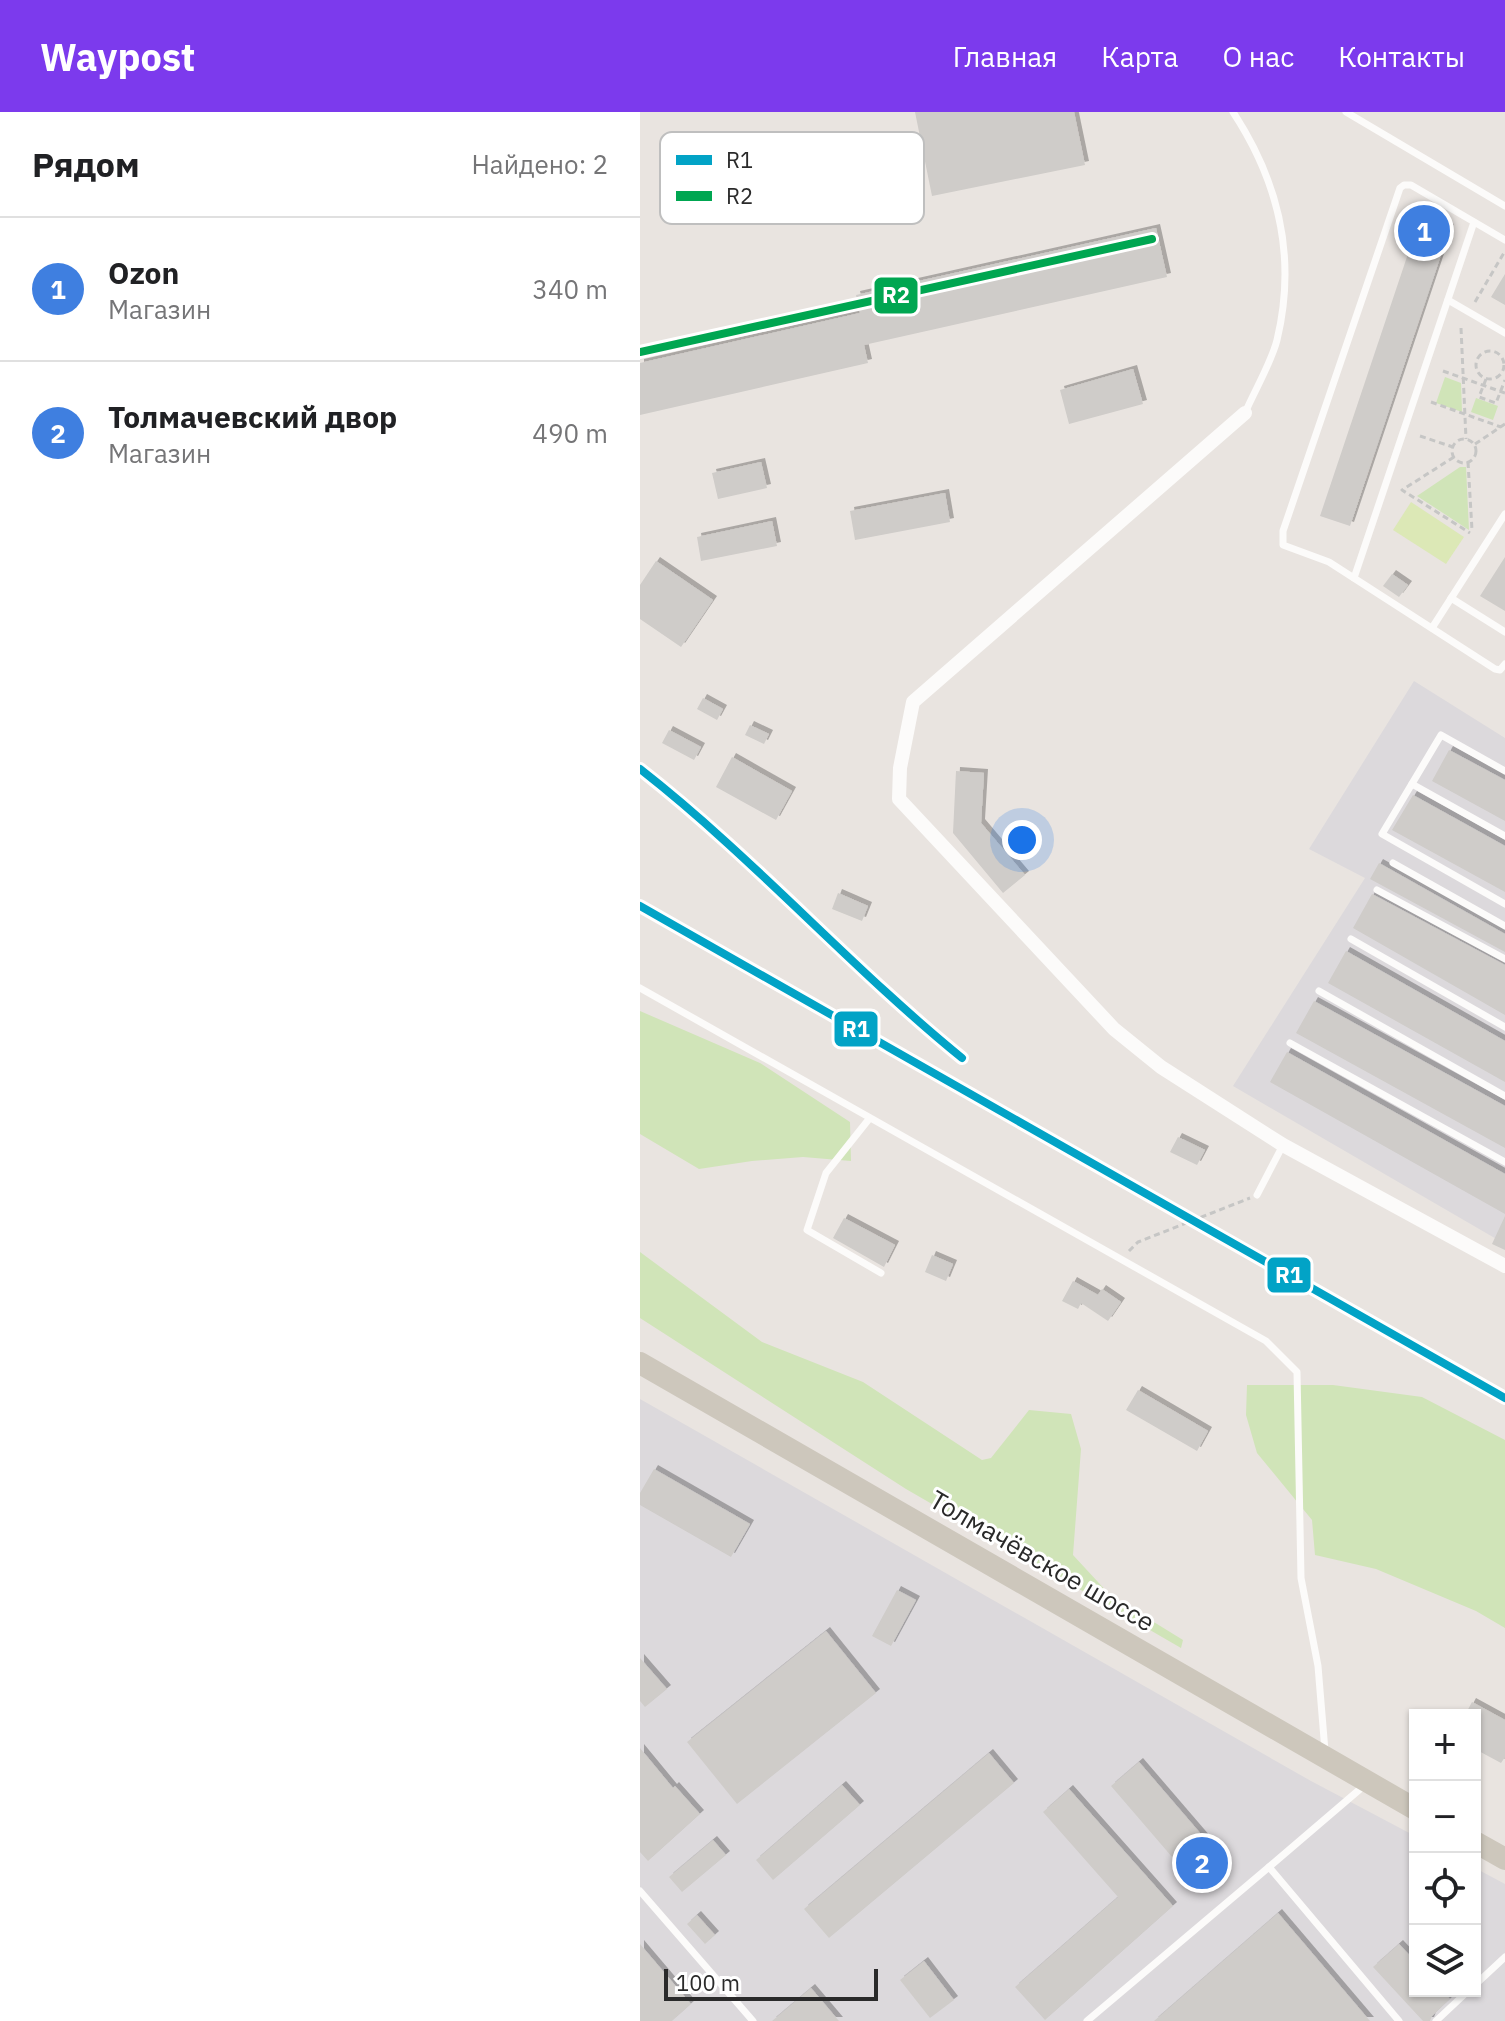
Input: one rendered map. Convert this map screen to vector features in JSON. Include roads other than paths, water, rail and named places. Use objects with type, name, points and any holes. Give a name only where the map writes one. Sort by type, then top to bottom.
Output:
[{"type":"main road","name":"Толмачёвское шоссе","points":[[640,1363],[1409,1806]]},
{"type":"main road","points":[[1481,1845],[1505,1859]]},
{"type":"street","points":[[1245,413],[913,702],[900,768],[899,799],[1114,1029],[1161,1067],[1283,1145],[1505,1266]]},
{"type":"lane","points":[[1233,112],[1247,134],[1274,193],[1284,240],[1286,284],[1277,342],[1245,413]]},
{"type":"lane","points":[[1346,112],[1505,206]]},
{"type":"lane","points":[[1505,240],[1411,185],[1400,188],[1283,531],[1283,545],[1329,562],[1495,669],[1500,670],[1505,664]]},
{"type":"lane","points":[[1354,578],[1474,222]]},
{"type":"lane","points":[[1448,300],[1505,333]]},
{"type":"lane","points":[[1432,628],[1505,514]]},
{"type":"lane","points":[[1451,598],[1505,632]]},
{"type":"lane","points":[[1505,771],[1441,735],[1382,834],[1505,904]]},
{"type":"lane","points":[[1412,784],[1505,836]]},
{"type":"lane","points":[[1393,863],[1505,926]]},
{"type":"lane","points":[[1377,890],[1505,959]]},
{"type":"lane","points":[[1351,939],[1505,1027]]},
{"type":"lane","points":[[640,988],[1266,1341],[1297,1372],[1301,1578],[1318,1666],[1325,1757]]},
{"type":"lane","points":[[1319,991],[1505,1096]]},
{"type":"lane","points":[[1290,1043],[1505,1162]]},
{"type":"lane","points":[[869,1119],[826,1173],[807,1230],[881,1273]]},
{"type":"lane","points":[[1257,1195],[1283,1145]]},
{"type":"lane","points":[[1087,2021],[1368,1782]]},
{"type":"lane","points":[[1269,1867],[1399,2021]]},
{"type":"lane","points":[[640,1891],[753,2021]]},
{"type":"lane","points":[[1481,1979],[1505,1957]]},
{"type":"lane","points":[[1436,2021],[1462,1997]]},
{"type":"place","name":"Ozon","points":[[1424,231]]},
{"type":"place","name":"Толмачевский двор","points":[[1202,1863]]}]
